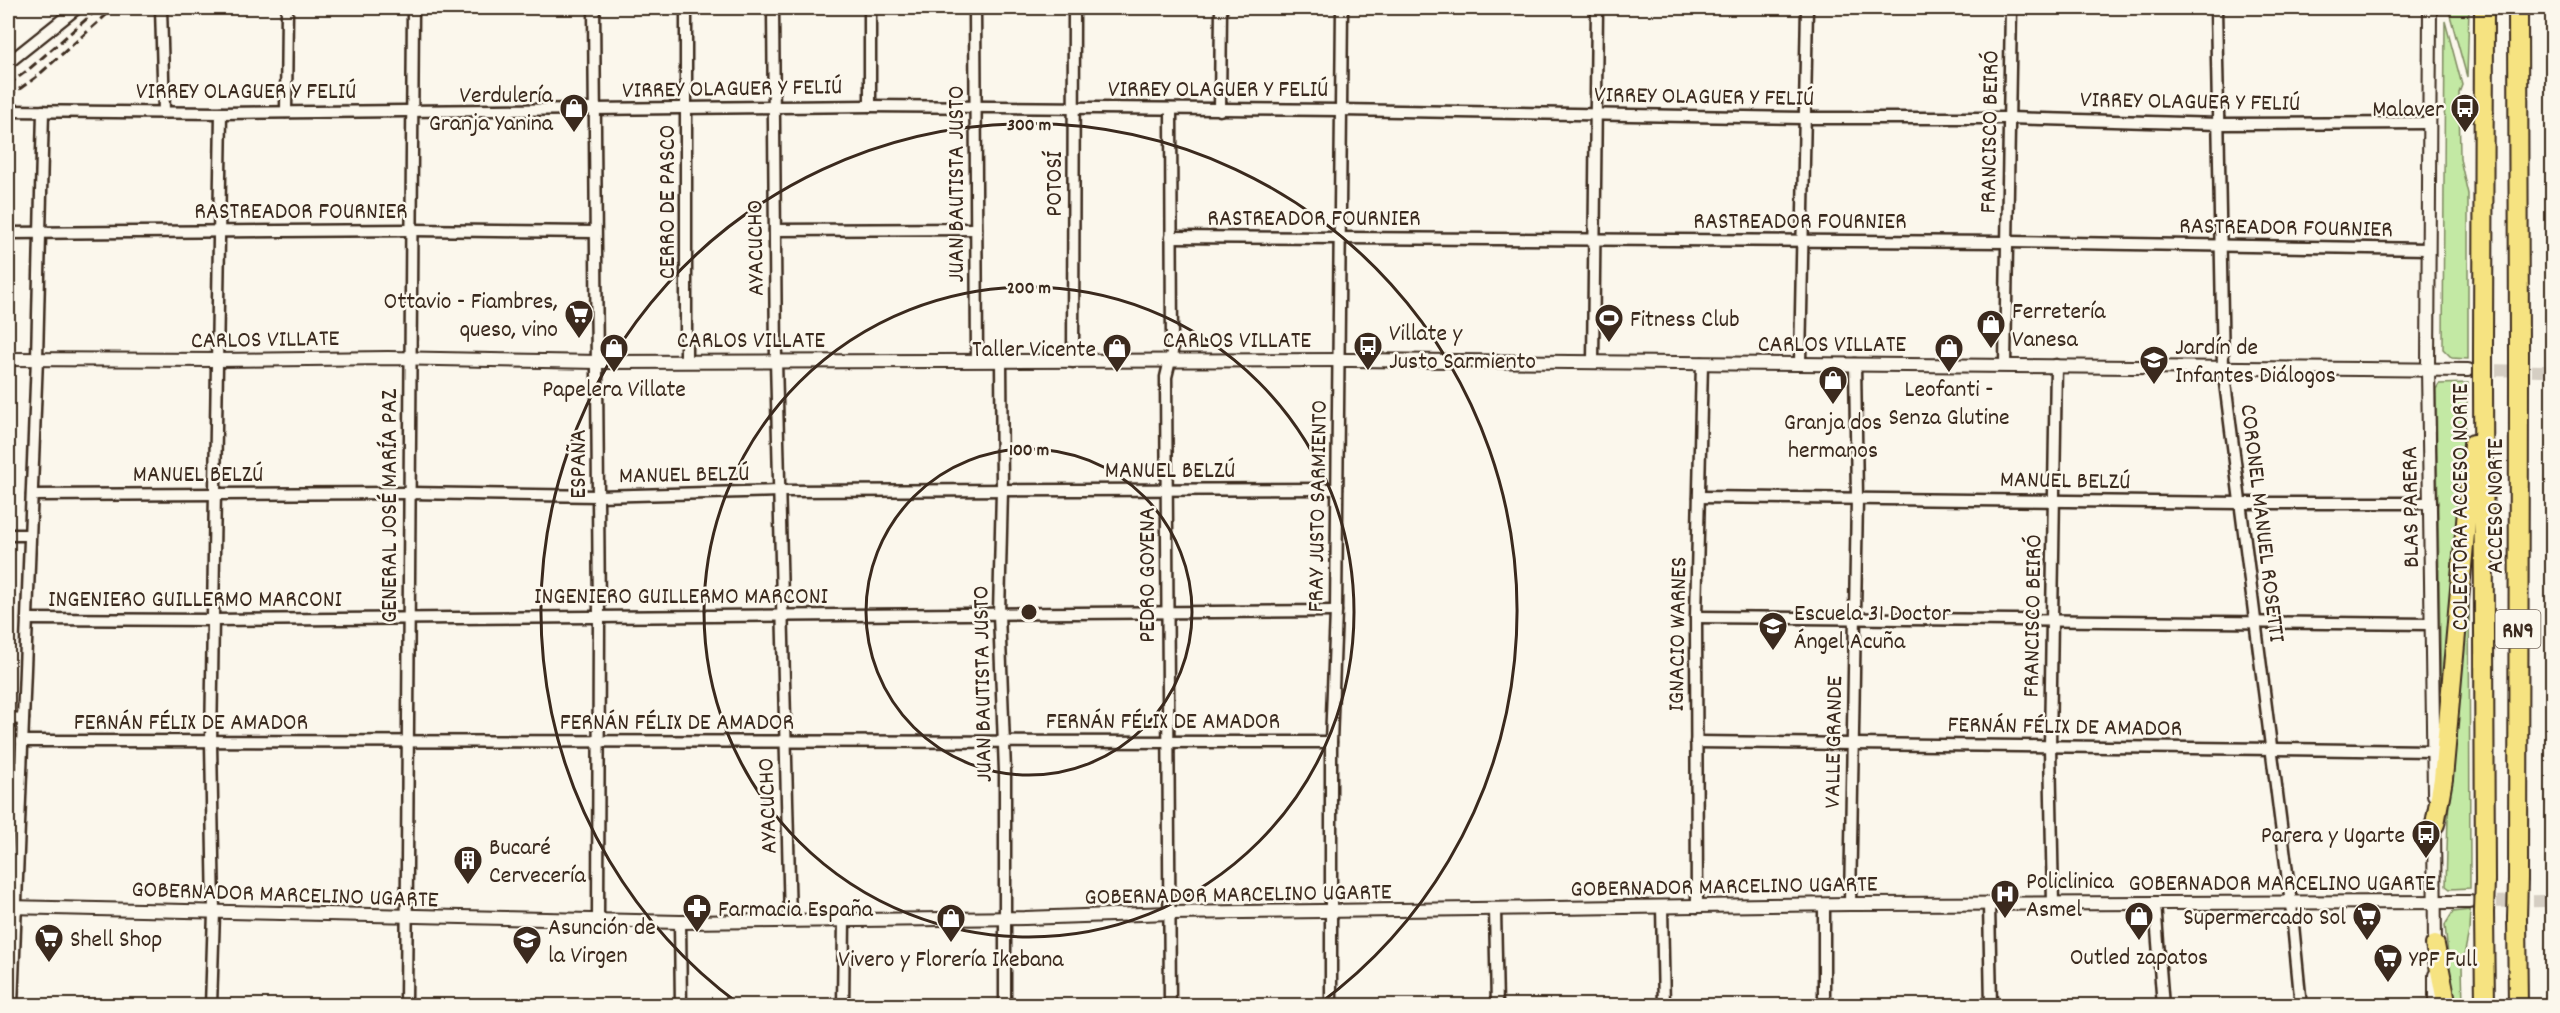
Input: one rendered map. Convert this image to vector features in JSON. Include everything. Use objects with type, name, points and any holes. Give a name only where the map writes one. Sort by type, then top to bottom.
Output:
[{"type":"highway","name":"COLECTORA ACCESO NORTE","points":[[2484,8],[2483,352],[2475,375],[2485,880],[2477,907],[2485,1005]]},
{"type":"highway","name":"ACCESO NORTE","points":[[2518,8],[2518,1005]]},
{"type":"highway","points":[[2434,824],[2443,779],[2472,452],[2475,375]]},
{"type":"highway","points":[[2434,945],[2448,1005]]},
{"type":"street","points":[[8,63],[76,8]]},
{"type":"street","points":[[161,8],[164,111]]},
{"type":"street","points":[[286,112],[287,8]]},
{"type":"street","name":"GENERAL JOSÉ MARÍA PAZ","points":[[406,1005],[413,8]]},
{"type":"street","name":"ESPAÑA","points":[[594,8],[600,617],[598,921]]},
{"type":"street","name":"CERRO DE PASCO","points":[[686,8],[686,360]]},
{"type":"street","name":"AYACUCHO","points":[[772,8],[776,360],[790,920]]},
{"type":"street","points":[[870,8],[870,106]]},
{"type":"street","name":"JUAN BAUTISTA JUSTO","points":[[975,8],[977,360]]},
{"type":"street","name":"POTOSÍ","points":[[1073,362],[1074,8]]},
{"type":"street","points":[[1220,110],[1221,8]]},
{"type":"street","name":"FRAY JUSTO SARMIENTO","points":[[1330,1005],[1331,742],[1336,611],[1342,8]]},
{"type":"street","points":[[1593,362],[1596,8]]},
{"type":"street","points":[[1800,363],[1807,8]]},
{"type":"street","name":"FRANCISCO BEIRÓ","points":[[2005,365],[2011,8]]},
{"type":"street","name":"CORONEL MANUEL ROSETTI","points":[[2216,8],[2223,367],[2273,749],[2301,1005]]},
{"type":"street","name":"BLAS PARERA","points":[[2430,8],[2428,368],[2435,1005]]},
{"type":"street","name":"VIRREY OLAGUER Y FELIÚ","points":[[8,111],[221,113],[870,106],[1074,107],[1805,118],[2009,118],[2219,124],[2429,123]]},
{"type":"street","name":"PEDRO GOYENA","points":[[1170,1005],[1166,377],[1172,352],[1172,109]]},
{"type":"street","points":[[12,1005],[12,907],[22,741],[32,495],[43,111]]},
{"type":"street","points":[[211,1005],[214,912],[211,743],[221,113]]},
{"type":"street","points":[[775,230],[976,229]]},
{"type":"street","name":"RASTREADOR FOURNIER","points":[[8,233],[411,230],[595,232]]},
{"type":"street","name":"RASTREADOR FOURNIER","points":[[1172,237],[2008,242],[2428,249]]},
{"type":"street","name":"CARLOS VILLATE","points":[[8,358],[598,362],[1338,360],[1800,363],[2428,368],[2475,375]]},
{"type":"street","name":"JUAN BAUTISTA JUSTO","points":[[1001,361],[1002,490],[999,614],[1006,918],[1005,1005]]},
{"type":"street","name":"IGNACIO WARNES","points":[[1697,907],[1696,617],[1702,363]]},
{"type":"street","name":"VALLE GRANDE","points":[[1850,904],[1857,498],[1855,364]]},
{"type":"street","name":"FRANCISCO BEIRÓ","points":[[2053,904],[2050,746],[2056,365]]},
{"type":"street","name":"MANUEL BELZÚ","points":[[32,495],[410,493],[598,496],[780,491],[1337,489]]},
{"type":"street","name":"MANUEL BELZÚ","points":[[1699,497],[2239,503],[2431,502]]},
{"type":"street","points":[[8,535],[30,535]]},
{"type":"street","name":"INGENIERO GUILLERMO MARCONI","points":[[27,619],[213,620],[1336,611]]},
{"type":"street","points":[[1696,617],[2431,624]]},
{"type":"street","points":[[8,718],[23,719]]},
{"type":"street","name":"FERNÁN FÉLIX DE AMADOR","points":[[22,741],[211,743],[1003,740],[1331,742]]},
{"type":"street","name":"FERNÁN FÉLIX DE AMADOR","points":[[1696,742],[2433,751]]},
{"type":"street","name":"GOBERNADOR MARCELINO UGARTE","points":[[12,907],[407,918],[680,922],[1850,904],[2434,903],[2477,907]]},
{"type":"street","points":[[1989,904],[1991,1005]]},
{"type":"street","points":[[2155,904],[2163,1005]]},
{"type":"street","points":[[1824,905],[1824,1005]]},
{"type":"street","points":[[1662,907],[1664,1005]]},
{"type":"street","points":[[1495,910],[1497,1005]]},
{"type":"street","points":[[843,1005],[844,920]]},
{"type":"street","points":[[680,922],[681,1005]]},
{"type":"green space","points":[[2448,8],[2469,8],[2467,77]]},
{"type":"green space","points":[[2445,21],[2462,85],[2459,93],[2460,159],[2468,194],[2468,359],[2452,358],[2443,349]]},
{"type":"green space","points":[[2468,383],[2461,493],[2441,704],[2436,389],[2439,384]]},
{"type":"green space","points":[[2469,542],[2470,888],[2450,889],[2446,886],[2448,817]]},
{"type":"green space","points":[[2470,910],[2469,931],[2462,966],[2463,1005],[2453,1005],[2445,925],[2453,912]]},
{"type":"tunnel","points":[[2478,370],[2552,371]]},
{"type":"tunnel","points":[[2479,902],[2552,901]]},
{"type":"railway","points":[[8,85],[99,8]]},
{"type":"railway","points":[[8,97],[35,78],[114,8]]},
{"type":"place","name":"Verdulería Granja Yanina","points":[[574,134]]},
{"type":"place","name":"Malaver","points":[[2465,134]]},
{"type":"place","name":"Ottavio - Fiambres, queso, vino","points":[[579,340]]},
{"type":"place","name":"Fitness Club","points":[[1609,344]]},
{"type":"place","name":"Ferretería Vanesa","points":[[1991,350]]},
{"type":"place","name":"Villate y Justo Sarmiento","points":[[1368,372]]},
{"type":"place","name":"Papelera Villate","points":[[614,374]]},
{"type":"place","name":"Taller Vicente","points":[[1117,374]]},
{"type":"place","name":"Leofanti - Senza Glutine","points":[[1949,374]]},
{"type":"place","name":"Jardín de Infantes Diálogos","points":[[2154,386]]},
{"type":"place","name":"Granja dos hermanos","points":[[1833,406]]},
{"type":"place","name":"Escuela 31 Doctor Ángel Acuña","points":[[1773,652]]},
{"type":"place","name":"Parera y Ugarte","points":[[2426,860]]},
{"type":"place","name":"Bucaré Cervecería","points":[[468,886]]},
{"type":"place","name":"Policlinica Asmel","points":[[2005,920]]},
{"type":"place","name":"Farmacia España","points":[[697,934]]},
{"type":"place","name":"Outled zapatos","points":[[2139,942]]},
{"type":"place","name":"Supermercado Sol","points":[[2367,942]]},
{"type":"place","name":"Vivero y Florería Ikebana","points":[[951,944]]},
{"type":"place","name":"Shell Shop","points":[[49,964]]},
{"type":"place","name":"Asunción de la Virgen","points":[[527,966]]},
{"type":"place","name":"YPF Full","points":[[2388,984]]}]
